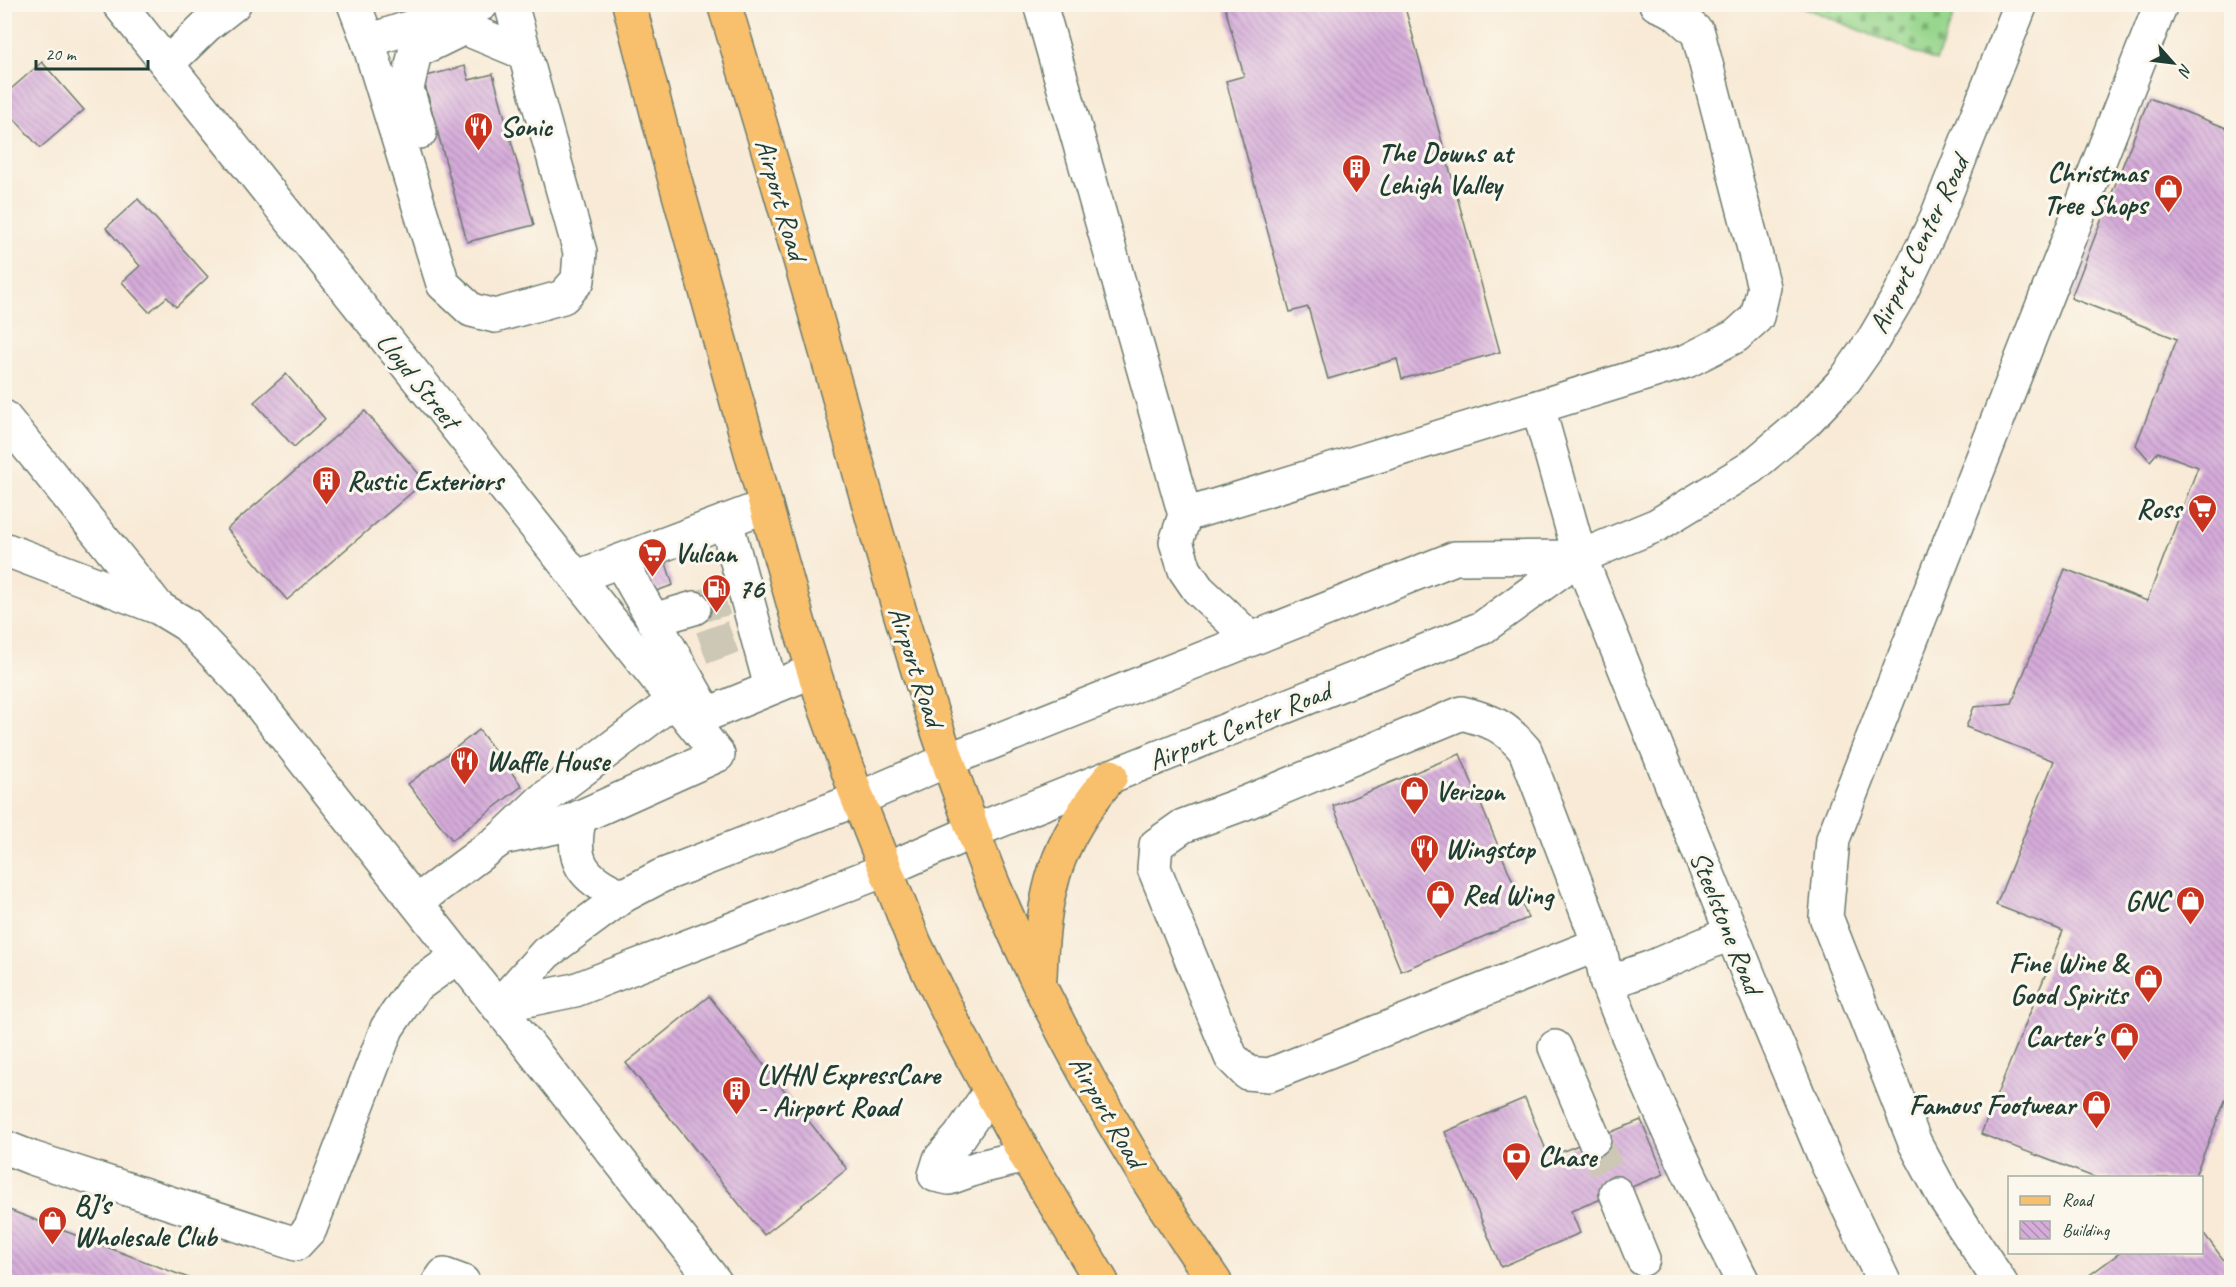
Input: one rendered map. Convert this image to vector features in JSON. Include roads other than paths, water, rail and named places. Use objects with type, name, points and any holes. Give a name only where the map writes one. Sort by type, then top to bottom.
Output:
[{"type":"main road","points":[[629,4],[668,155],[813,671],[858,799],[915,944],[989,1093],[1102,1282]]},
{"type":"main road","name":"Airport Road","points":[[724,4],[791,226],[894,596],[922,688],[995,890],[1039,985],[1130,1152],[1182,1235],[1215,1282]]},
{"type":"main road","points":[[1039,985],[1041,929],[1054,869],[1070,833],[1093,797],[1110,777]]},
{"type":"street","name":"Lloyd Street","points":[[119,4],[577,578],[691,711],[718,755],[580,817]]},
{"type":"street","points":[[166,64],[206,26],[234,4]]},
{"type":"street","points":[[354,4],[368,41],[442,284],[471,310],[495,316],[563,297],[578,280],[580,252],[511,4]]},
{"type":"street","points":[[368,41],[482,4]]},
{"type":"street","points":[[1040,4],[1185,515],[1176,542],[1185,570],[1198,589],[1251,639]]},
{"type":"street","points":[[1185,515],[1687,361],[1736,336],[1757,317],[1764,287],[1698,33],[1672,11],[1656,4]]},
{"type":"street","name":"Airport Center Road","points":[[498,1006],[575,990],[885,870],[974,831],[1482,628],[1580,557],[1658,525],[1750,468],[1806,421],[1845,380],[1900,294],[1936,219],[2021,4]]},
{"type":"street","points":[[2001,1282],[1944,1197],[1915,1143],[1826,917],[1833,839],[2161,4]]},
{"type":"street","points":[[471,310],[407,89],[415,52],[464,28],[524,53]]},
{"type":"street","name":"Steelstone Road","points":[[1538,407],[1580,557],[1731,933],[1827,1163],[1884,1282]]},
{"type":"street","points":[[4,417],[159,608]]},
{"type":"street","points":[[577,578],[766,506]]},
{"type":"street","points":[[726,521],[749,631],[771,687]]},
{"type":"street","points":[[4,549],[159,608],[188,625],[247,688],[715,1282]]},
{"type":"street","name":"Airport Center Road","points":[[498,1006],[546,953],[623,896],[661,876],[1455,558],[1580,557]]},
{"type":"street","points":[[620,561],[653,620],[689,653],[691,711]]},
{"type":"street","points":[[653,620],[694,608]]},
{"type":"street","points":[[416,902],[502,838],[541,801],[691,711],[771,687],[813,671]]},
{"type":"street","points":[[1599,944],[1269,1075],[1247,1073],[1231,1057],[1154,868],[1156,845],[1183,826],[1245,803],[1462,713],[1494,722],[1510,732],[1525,750],[1599,944],[1607,983],[1621,1020],[1700,1197],[1743,1282]]},
{"type":"street","points":[[502,838],[560,826],[580,817]]},
{"type":"street","points":[[580,817],[576,835],[579,863],[595,882],[623,896]]},
{"type":"street","points":[[1607,983],[1652,968],[1731,933]]},
{"type":"street","points":[[4,1147],[296,1245],[310,1229],[387,1028],[415,987],[457,957]]},
{"type":"street","points":[[1555,1047],[1594,1139]]},
{"type":"street","points":[[989,1093],[960,1136],[940,1159],[935,1175],[949,1178],[980,1167],[1026,1156]]},
{"type":"street","points":[[1616,1193],[1643,1260]]},
{"type":"street","points":[[439,1282],[444,1275],[463,1282]]},
{"type":"tunnel","points":[[694,608],[735,596]]},
{"type":"tunnel","points":[[702,648],[743,633]]},
{"type":"tunnel","points":[[1594,1139],[1616,1193]]},
{"type":"place","name":"Sonic","points":[[479,152]]},
{"type":"place","name":"The Downs at Lehigh Valley","points":[[1357,194]]},
{"type":"place","name":"Christmas Tree Shops","points":[[2168,214]]},
{"type":"place","name":"Rustic Exteriors","points":[[326,506]]},
{"type":"place","name":"Ross","points":[[2202,534]]},
{"type":"place","name":"Vulcan","points":[[653,578]]},
{"type":"place","name":"76","points":[[717,614]]},
{"type":"place","name":"Waffle House","points":[[465,786]]},
{"type":"place","name":"Verizon","points":[[1414,816]]},
{"type":"place","name":"Wingstop","points":[[1424,874]]},
{"type":"place","name":"Red Wing","points":[[1441,920]]},
{"type":"place","name":"GNC","points":[[2190,926]]},
{"type":"place","name":"Fine Wine & Good Spirits","points":[[2148,1004]]},
{"type":"place","name":"Carter's","points":[[2124,1062]]},
{"type":"place","name":"LVHN ExpressCare - Airport Road","points":[[736,1116]]},
{"type":"place","name":"Famous Footwear","points":[[2096,1130]]},
{"type":"place","name":"Chase","points":[[1517,1182]]},
{"type":"place","name":"BJ's Wholesale Club","points":[[53,1246]]}]
